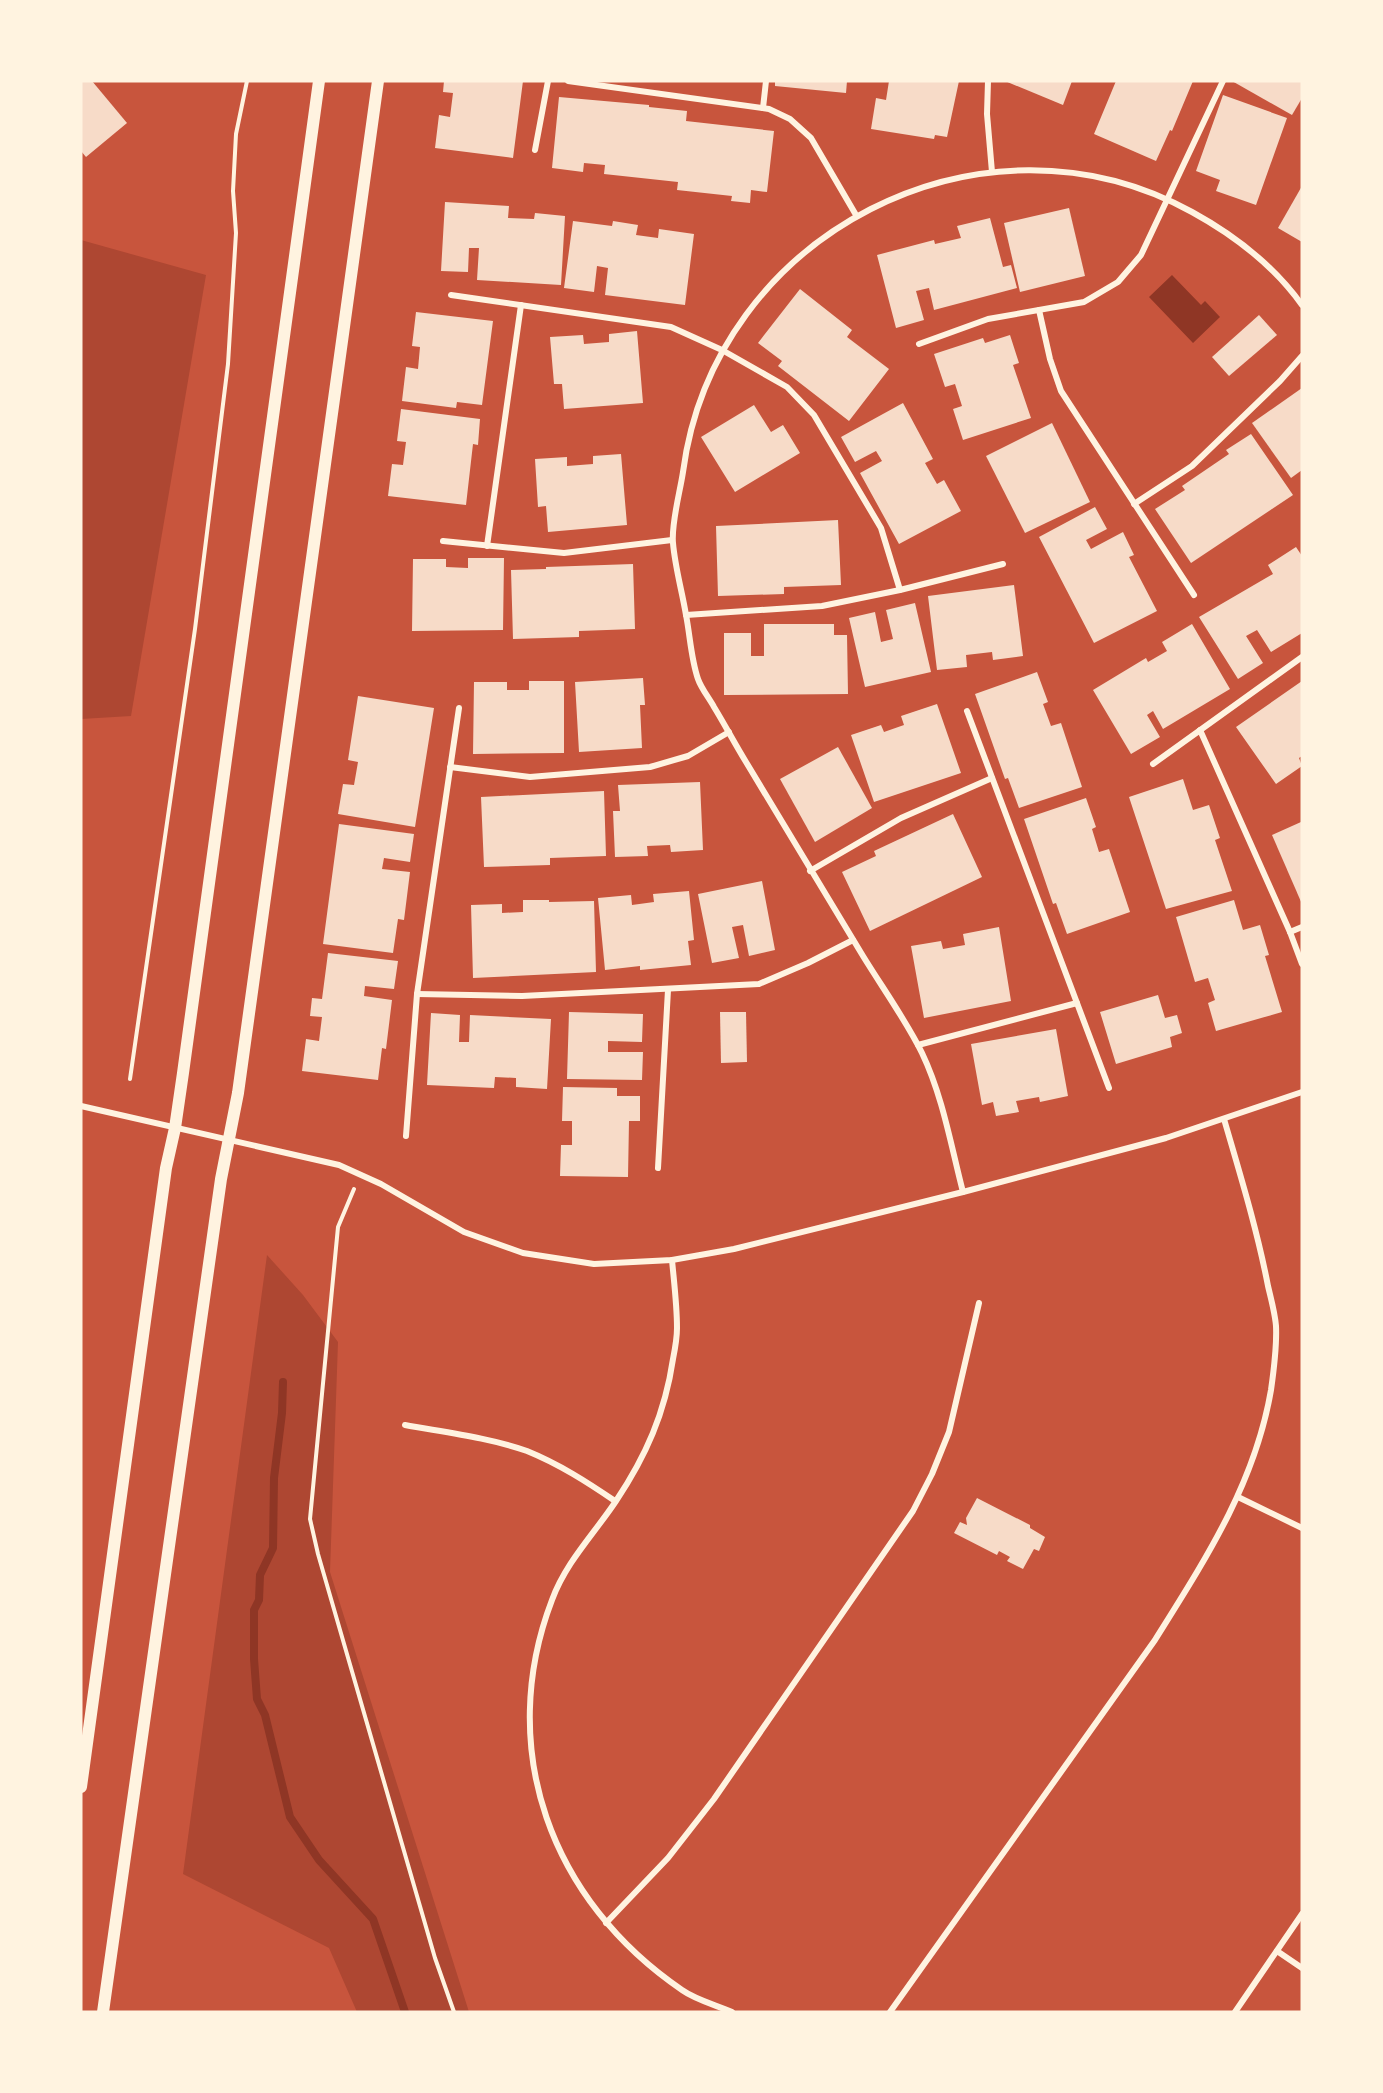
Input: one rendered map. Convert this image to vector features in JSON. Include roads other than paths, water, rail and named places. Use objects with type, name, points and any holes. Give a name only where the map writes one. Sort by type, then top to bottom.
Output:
[{"type":"main road","points":[[81,1786],[166,1168],[175,1128],[319,81]]},
{"type":"main road","points":[[103,2012],[221,1179],[238,1093],[378,81]]},
{"type":"street","points":[[535,150],[548,81]]},
{"type":"street","points":[[568,81],[769,109],[790,119],[811,138],[856,215]]},
{"type":"street","points":[[763,108],[766,81]]},
{"type":"street","points":[[988,81],[987,114],[992,172]]},
{"type":"street","points":[[919,344],[988,319],[1084,302],[1118,282],[1141,255],[1223,81]]},
{"type":"street","points":[[963,1192],[939,1096],[918,1045],[810,871],[698,680],[672,540],[686,447],[703,392],[722,350],[748,310],[780,273],[816,242],[856,215],[920,187],[992,172],[1040,170],[1085,175],[1132,186],[1167,200],[1218,226],[1259,258],[1292,291],[1302,305]]},
{"type":"street","points":[[451,295],[671,327],[722,350],[787,387],[814,415],[881,528],[900,590]]},
{"type":"street","points":[[487,546],[521,305]]},
{"type":"street","points":[[1039,310],[1050,360],[1061,390],[1194,595]]},
{"type":"street","points":[[1134,504],[1192,466],[1280,381],[1302,356]]},
{"type":"street","points":[[443,541],[564,553],[672,540]]},
{"type":"street","points":[[686,615],[822,606],[900,590],[1004,564]]},
{"type":"street","points":[[1153,764],[1302,657]]},
{"type":"street","points":[[406,1136],[417,994],[459,708]]},
{"type":"street","points":[[967,711],[1109,1088]]},
{"type":"street","points":[[1200,730],[1302,964]]},
{"type":"street","points":[[450,766],[530,777],[650,766],[688,756],[729,732]]},
{"type":"street","points":[[810,871],[902,818],[992,778]]},
{"type":"street","points":[[1290,932],[1302,927]]},
{"type":"street","points":[[417,994],[522,996],[759,984],[853,940]]},
{"type":"street","points":[[658,1168],[668,990]]},
{"type":"street","points":[[918,1045],[1077,1003]]},
{"type":"street","points":[[81,1106],[339,1165],[381,1184],[464,1232],[524,1253],[594,1264],[672,1260],[734,1249],[1166,1138],[1302,1092]]},
{"type":"street","points":[[890,2012],[1155,1640],[1195,1576],[1238,1497],[1253,1462],[1266,1419],[1274,1370],[1276,1326],[1260,1245],[1224,1119]]},
{"type":"street","points":[[672,1260],[677,1329],[669,1387],[648,1447],[615,1501],[576,1553],[552,1599],[534,1662],[529,1715],[533,1772],[547,1823],[570,1872],[606,1923],[640,1957],[683,1991],[732,2012]]},
{"type":"street","points":[[606,1923],[668,1858],[714,1799],[913,1511],[932,1474],[949,1432],[979,1303]]},
{"type":"street","points":[[405,1425],[526,1451],[574,1473],[615,1501]]},
{"type":"street","points":[[1238,1497],[1302,1528]]},
{"type":"street","points":[[1235,2012],[1302,1914]]},
{"type":"street","points":[[1277,1950],[1302,1968]]},
{"type":"waterway","points":[[283,1382],[282,1413],[274,1478],[273,1548],[260,1575],[259,1600],[254,1610],[257,1699],[265,1715],[290,1817],[319,1860],[373,1919],[405,2012]]}]
